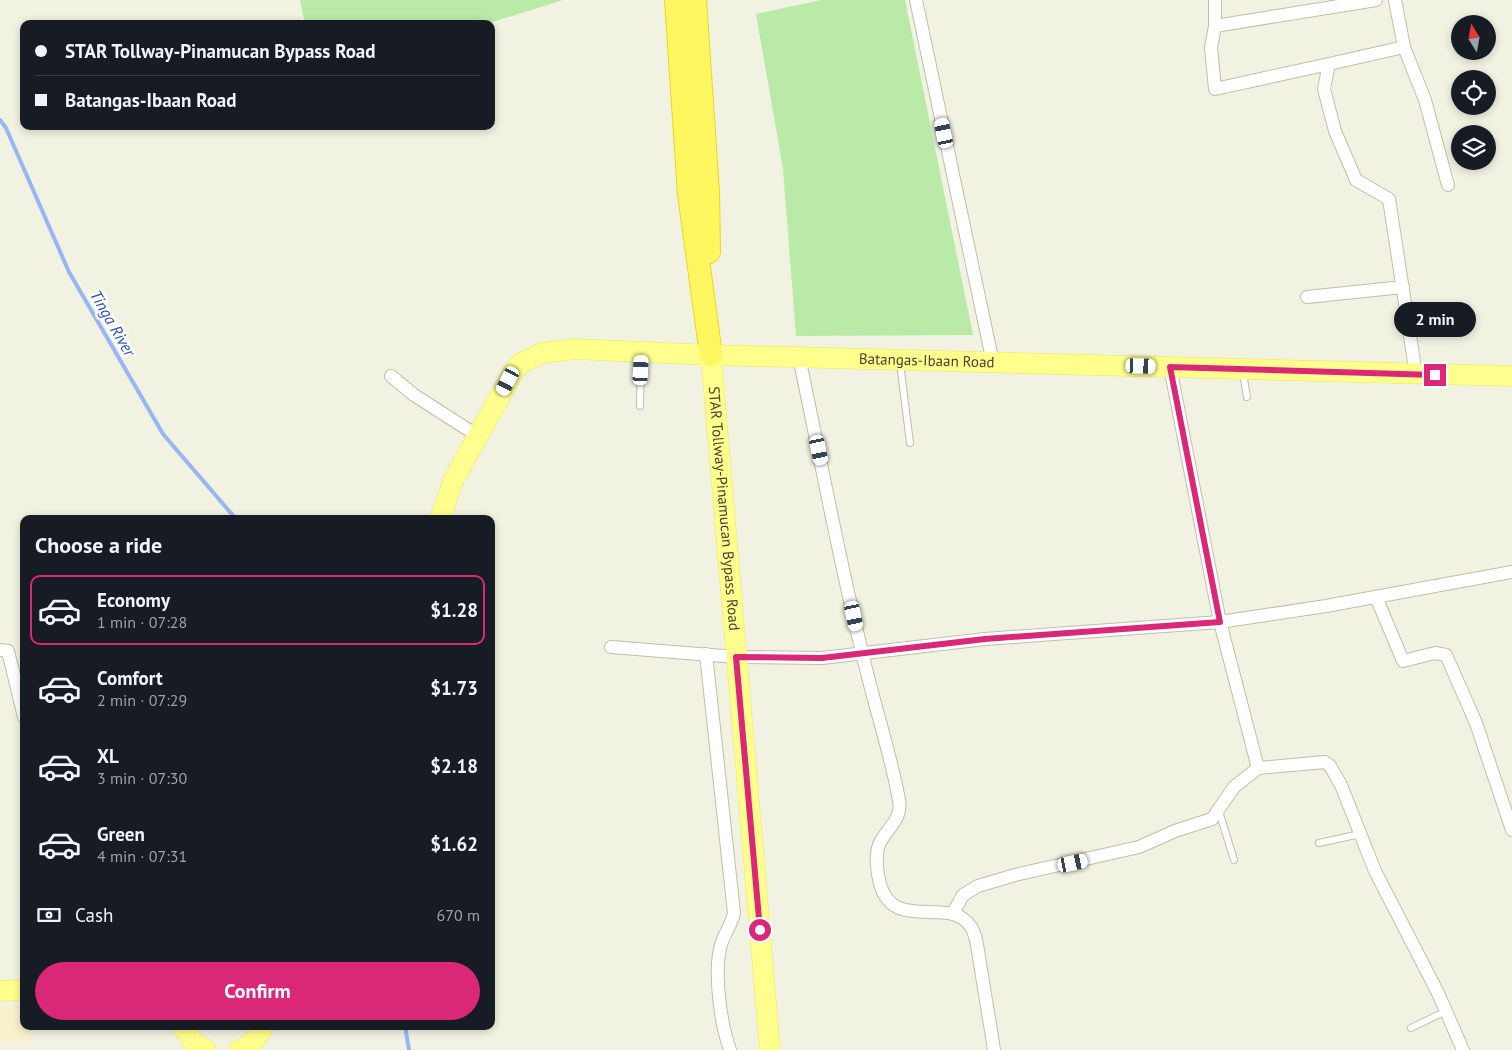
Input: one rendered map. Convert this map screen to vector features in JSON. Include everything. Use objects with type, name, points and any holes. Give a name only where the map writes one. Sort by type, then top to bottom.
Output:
[{"type":"highway","points":[[676,0],[689,194],[711,355]]},
{"type":"highway","points":[[695,0],[708,192],[711,355]]},
{"type":"main road","name":"Batangas-Ibaan Road","points":[[441,515],[454,480],[514,371],[531,358],[542,353],[575,349],[711,355],[1416,375],[1512,376]]},
{"type":"main road","name":"STAR Tollway-Pinamucan Bypass Road","points":[[711,355],[770,1050]]},
{"type":"main road","points":[[0,991],[20,990]]},
{"type":"main road","points":[[185,1030],[194,1043],[206,1050]]},
{"type":"main road","points":[[239,1050],[245,1048],[262,1030]]},
{"type":"street","points":[[916,0],[993,363]]},
{"type":"street","points":[[1215,0],[1215,26],[1211,48],[1215,89],[1404,47]]},
{"type":"street","points":[[1215,26],[1376,0]]},
{"type":"street","points":[[1395,0],[1404,47],[1425,100],[1448,185]]},
{"type":"street","points":[[1329,64],[1324,89],[1335,131],[1356,180],[1389,199],[1416,375]]},
{"type":"street","points":[[1307,297],[1403,287]]},
{"type":"street","points":[[799,357],[862,653],[886,738],[900,803],[900,814],[879,845],[877,857],[880,882],[885,896],[894,906],[908,912],[953,913],[963,918],[971,927],[994,1050]]},
{"type":"street","points":[[1170,367],[1220,622],[1258,768]]},
{"type":"street","points":[[392,376],[414,396],[478,436]]},
{"type":"street","points":[[611,647],[736,657],[822,658],[985,639],[1220,622],[1376,597],[1512,572]]},
{"type":"street","points":[[1376,597],[1403,661],[1435,653],[1446,655],[1476,723],[1512,830]]},
{"type":"street","points":[[0,650],[8,651],[20,700]]},
{"type":"street","points":[[706,654],[734,913],[732,922],[723,937],[718,965],[724,1024],[730,1050]]},
{"type":"street","points":[[953,913],[963,895],[978,886],[1015,875],[1092,859],[1149,844],[1175,831],[1212,818],[1219,811],[1234,787],[1258,768],[1328,763],[1341,785],[1375,871],[1446,1011],[1463,1050]]},
{"type":"lane","points":[[640,406],[641,351]]},
{"type":"lane","points":[[900,360],[910,443]]},
{"type":"lane","points":[[1242,369],[1247,397]]},
{"type":"lane","points":[[1219,811],[1234,860]]},
{"type":"lane","points":[[1319,843],[1360,834]]},
{"type":"lane","points":[[1411,1028],[1446,1011]]},
{"type":"shaded area","points":[[20,1005],[20,1030],[31,1030],[31,1041],[0,1043],[0,1007]]},
{"type":"green space","points":[[300,0],[563,0],[495,21],[304,20]]},
{"type":"green space","points":[[821,0],[905,0],[973,335],[796,336],[783,169],[756,14]]},
{"type":"waterway","name":"Tinga River","points":[[0,120],[6,128],[69,272],[163,434],[233,515]]},
{"type":"waterway","name":"Tinga River","points":[[406,1030],[409,1050]]},
{"type":"route","points":[[760,930],[736,657],[822,658],[985,639],[1220,622],[1170,367],[1435,375]]}]
